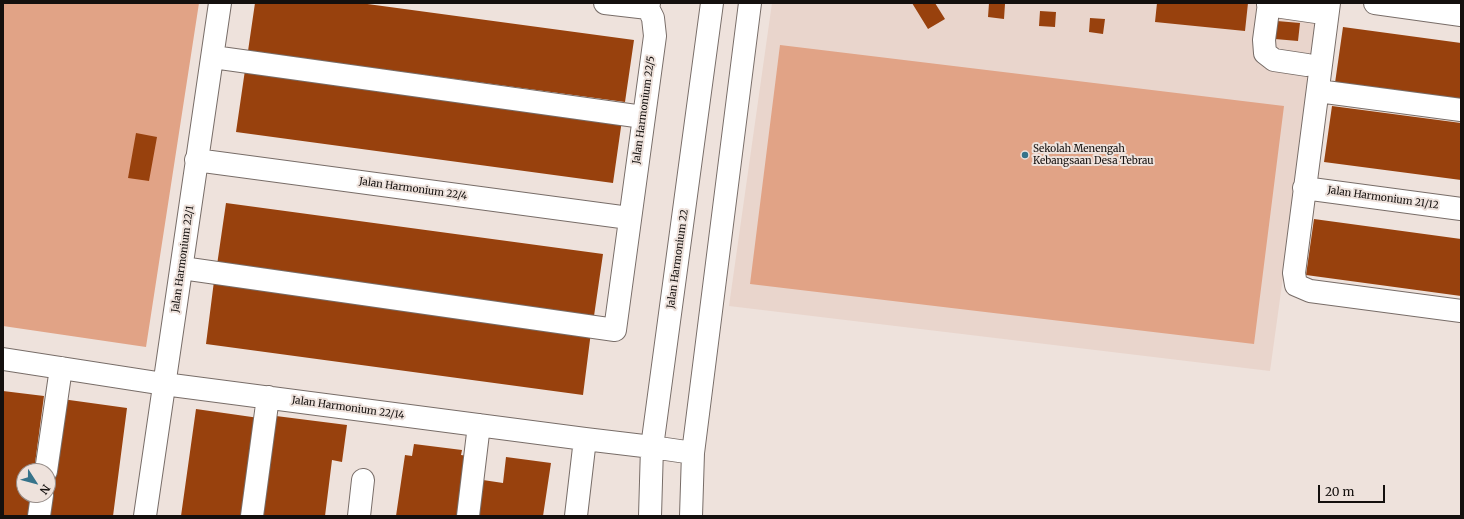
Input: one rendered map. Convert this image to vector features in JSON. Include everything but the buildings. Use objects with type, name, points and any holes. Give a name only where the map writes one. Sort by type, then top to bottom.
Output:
[{"type":"street","name":"Jalan Harmonium 22/1","points":[[145,516],[220,3]]},
{"type":"street","points":[[605,3],[649,6]]},
{"type":"street","name":"Jalan Harmonium 22","points":[[650,516],[652,447],[712,3]]},
{"type":"street","points":[[691,516],[693,453],[750,3]]},
{"type":"street","points":[[1375,3],[1461,15]]},
{"type":"street","points":[[1307,65],[1274,60],[1265,53],[1264,40],[1268,4],[1322,7],[1318,91],[1294,272],[1296,285],[1310,290],[1461,311]]},
{"type":"street","name":"Jalan Harmonium 22/5","points":[[182,268],[615,330],[654,36],[653,18],[649,6]]},
{"type":"street","points":[[213,57],[643,117]]},
{"type":"street","points":[[1318,91],[1461,110]]},
{"type":"street","name":"Jalan Harmonium 22/4","points":[[196,160],[630,218]]},
{"type":"street","name":"Jalan Harmonium 21/12","points":[[1304,188],[1461,209]]},
{"type":"street","name":"Jalan Harmonium 22/14","points":[[3,359],[164,384],[693,453]]},
{"type":"street","points":[[47,463],[60,368]]},
{"type":"street","points":[[252,516],[268,397]]},
{"type":"street","points":[[468,516],[479,425]]},
{"type":"street","points":[[576,516],[585,439]]},
{"type":"street","points":[[359,516],[363,480]]},
{"type":"street","points":[[39,516],[41,503]]},
{"type":"shaded area","points":[[3,3],[199,3],[146,347],[3,326]]},
{"type":"shaded area","name":"Sekolah Menengah Kebangsaan Desa Tebrau","points":[[772,3],[1321,3],[1270,371],[729,306]]},
{"type":"shaded area","name":"Sekolah Menengah Kebangsaan Desa Tebrau","points":[[780,45],[1284,106],[1254,344],[750,284]]},
{"type":"place","name":"Sekolah Menengah Kebangsaan Desa Tebrau","points":[[1025,155]]}]
